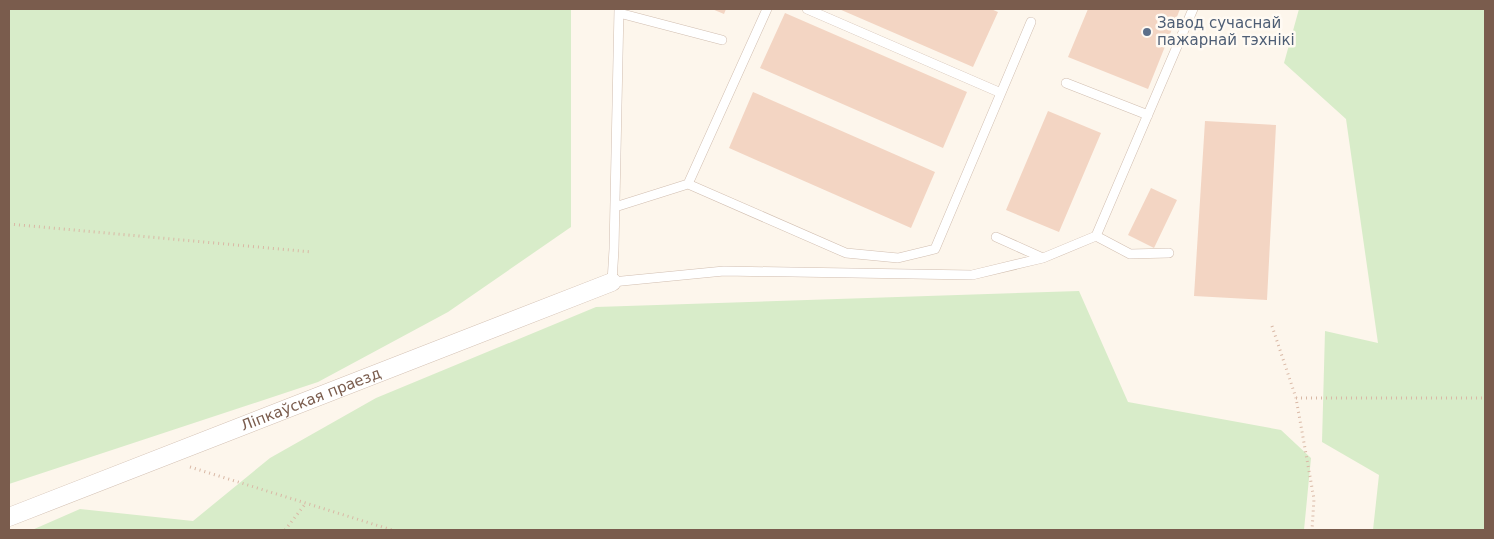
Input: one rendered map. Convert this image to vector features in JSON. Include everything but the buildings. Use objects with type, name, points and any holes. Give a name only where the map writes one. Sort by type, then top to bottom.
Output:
[{"type":"street","name":"Ліпкаўская праезд","points":[[9,517],[612,282]]},
{"type":"lane","points":[[688,184],[767,9]]},
{"type":"lane","points":[[807,9],[1001,93]]},
{"type":"lane","points":[[722,40],[619,11],[612,282],[724,271],[972,275],[1043,258],[1096,236],[1193,9]]},
{"type":"lane","points":[[615,207],[688,184],[846,253],[898,258],[934,248],[1031,22]]},
{"type":"lane","points":[[1066,83],[1148,115]]},
{"type":"lane","points":[[1096,236],[1130,254],[1169,253]]},
{"type":"lane","points":[[996,237],[1043,258]]},
{"type":"path","points":[[9,224],[312,252]]},
{"type":"path","points":[[1272,326],[1296,398],[1314,499],[1312,530]]},
{"type":"path","points":[[1296,398],[1485,398]]},
{"type":"path","points":[[160,458],[392,530]]},
{"type":"path","points":[[285,530],[306,503]]},
{"type":"green space","points":[[9,9],[571,9],[571,227],[448,312],[318,382],[9,484]]},
{"type":"green space","points":[[1299,9],[1485,9],[1485,530],[1373,530],[1379,475],[1322,442],[1325,331],[1378,343],[1346,119],[1284,63]]},
{"type":"green space","points":[[1079,291],[1128,402],[1281,430],[1311,458],[1304,530],[32,530],[80,509],[193,521],[270,458],[376,398],[596,307]]},
{"type":"place","name":"Завод сучаснай пажарнай тэхнікі","points":[[1147,32]]}]
